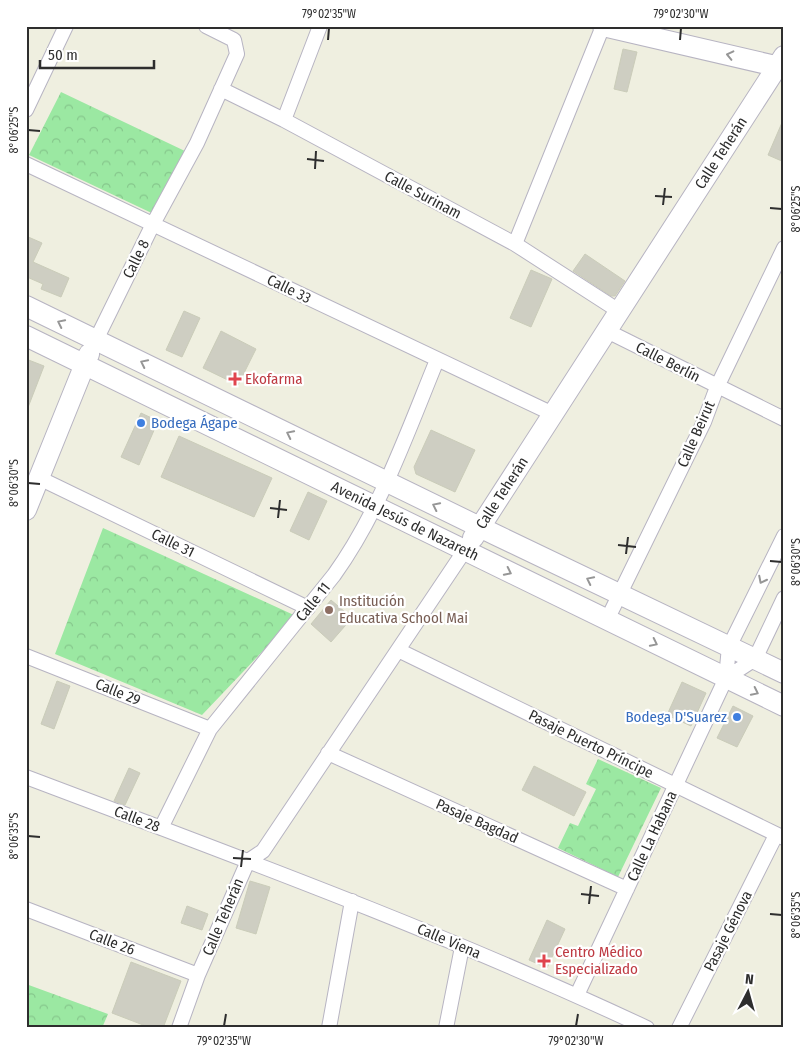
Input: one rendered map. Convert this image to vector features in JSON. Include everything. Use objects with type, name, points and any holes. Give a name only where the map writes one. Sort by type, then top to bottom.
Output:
[{"type":"main road","points":[[603,26],[782,63]]},
{"type":"main road","name":"Calle Teherán","points":[[465,550],[782,63]]},
{"type":"main road","name":"Avenida Jesús de Nazareth","points":[[26,306],[386,482],[784,673]]},
{"type":"main road","name":"Avenida Jesús de Nazareth","points":[[26,336],[784,706]]},
{"type":"main road","name":"Calle 8","points":[[26,510],[84,364],[96,340]]},
{"type":"street","points":[[26,110],[66,26]]},
{"type":"street","name":"Calle 8","points":[[96,340],[153,224],[197,143],[237,54],[234,40],[206,26]]},
{"type":"street","points":[[284,120],[320,26]]},
{"type":"street","points":[[515,244],[603,26]]},
{"type":"street","name":"Calle Surinam","points":[[221,89],[284,120],[515,244],[619,311]]},
{"type":"street","name":"Calle 33","points":[[26,164],[553,414]]},
{"type":"street","name":"Calle Beirut","points":[[607,620],[618,594],[704,422],[717,387],[784,248]]},
{"type":"street","name":"Calle Berlín","points":[[607,331],[784,420]]},
{"type":"street","name":"Calle 11","points":[[160,828],[210,729],[308,608],[352,549],[386,482],[438,360]]},
{"type":"street","name":"Calle 31","points":[[39,478],[308,608]]},
{"type":"street","name":"Calle La Habana","points":[[576,995],[726,678],[729,647],[782,545]]},
{"type":"street","name":"Calle Teherán","points":[[179,1028],[198,975],[248,861],[263,851],[465,550]]},
{"type":"street","points":[[726,678],[754,659],[784,598]]},
{"type":"street","name":"Pasaje Puerto Príncipe","points":[[398,650],[780,837]]},
{"type":"street","name":"Calle 29","points":[[26,656],[210,729]]},
{"type":"street","name":"Pasaje Bagdad","points":[[328,753],[627,889]]},
{"type":"street","name":"Calle 28","points":[[26,776],[248,861]]},
{"type":"street","name":"Pasaje Génova","points":[[679,1028],[780,837]]},
{"type":"street","name":"Calle Viena","points":[[248,861],[352,900],[576,995],[647,1028]]},
{"type":"street","points":[[329,1028],[352,900]]},
{"type":"street","name":"Calle 26","points":[[26,909],[198,975]]},
{"type":"street","points":[[446,1028],[462,947]]},
{"type":"green space","points":[[61,92],[187,152],[158,216],[29,155]]},
{"type":"green space","points":[[103,528],[296,616],[202,715],[55,654]]},
{"type":"green space","points":[[598,759],[661,788],[618,877],[558,848],[570,823],[578,826],[596,789],[586,784]]},
{"type":"green space","points":[[26,984],[108,1014],[102,1028],[26,1028]]},
{"type":"building","points":[[623,49],[637,52],[627,92],[614,89]]},
{"type":"building","points":[[784,118],[784,162],[768,155]]},
{"type":"building","points":[[26,236],[42,243],[33,262],[69,278],[61,297],[41,289],[43,284],[27,277],[26,279]]},
{"type":"building","points":[[585,254],[625,281],[615,296],[611,296],[573,271]]},
{"type":"building","points":[[531,270],[552,279],[531,327],[510,318]]},
{"type":"building","points":[[184,311],[200,318],[182,357],[166,350]]},
{"type":"building","points":[[221,331],[256,349],[238,385],[203,368]]},
{"type":"building","points":[[26,359],[44,366],[27,410],[26,410]]},
{"type":"building","points":[[141,413],[158,421],[139,465],[121,457]]},
{"type":"building","points":[[431,430],[475,450],[455,492],[416,474],[414,467]]},
{"type":"building","points":[[179,436],[272,478],[254,517],[161,477]]},
{"type":"building","points":[[308,492],[327,501],[309,540],[290,531]]},
{"type":"building","points":[[331,600],[352,618],[331,642],[311,624]]},
{"type":"building","points":[[57,681],[70,686],[54,729],[41,724]]},
{"type":"building","points":[[682,682],[706,693],[691,726],[667,715]]},
{"type":"building","points":[[733,706],[753,716],[737,747],[717,738]]},
{"type":"building","points":[[534,766],[586,792],[574,816],[522,790]]},
{"type":"building","points":[[129,768],[140,773],[125,805],[114,801]]},
{"type":"building","points":[[250,881],[270,887],[256,934],[236,928]]},
{"type":"building","points":[[187,906],[208,914],[202,930],[181,923]]},
{"type":"building","points":[[547,920],[565,929],[547,968],[529,960]]},
{"type":"building","points":[[131,962],[181,981],[163,1028],[151,1028],[112,1013]]},
{"type":"place","name":"Ekofarma","points":[[235,379]]},
{"type":"place","name":"Bodega Ágape","points":[[141,423]]},
{"type":"place","name":"Institución Educativa School Mai","points":[[329,610]]},
{"type":"place","name":"Bodega D'Suarez","points":[[737,717]]},
{"type":"place","name":"Centro Médico Especializado","points":[[544,961]]}]
